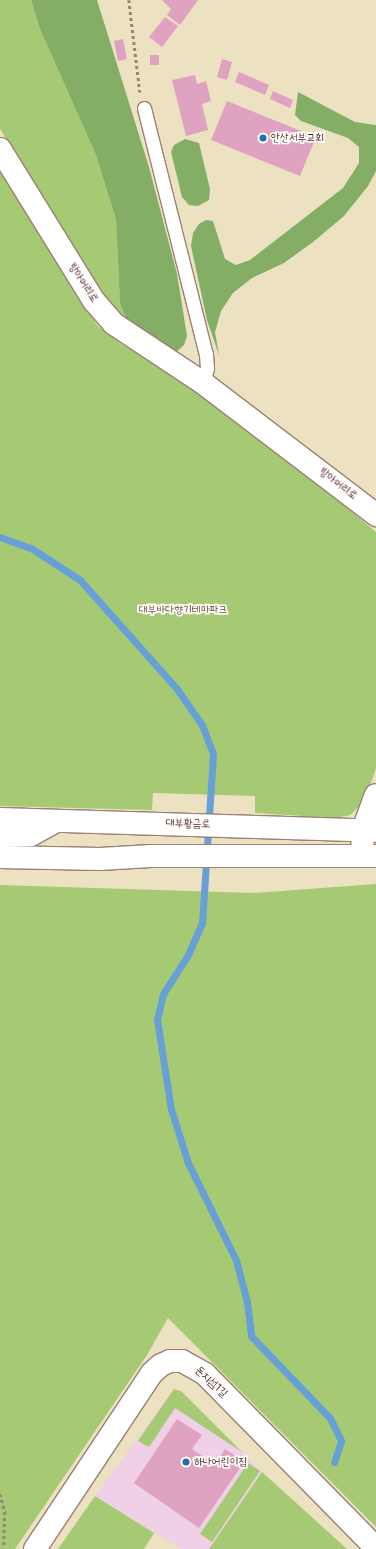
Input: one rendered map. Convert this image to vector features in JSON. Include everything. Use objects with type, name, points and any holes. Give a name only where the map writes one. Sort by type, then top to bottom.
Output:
[{"type":"street","name":"방아머리로","points":[[0,149],[104,314],[126,333],[203,383],[376,515]]},
{"type":"street","points":[[0,857],[100,859],[151,856],[369,856],[370,830],[376,795]]},
{"type":"street","name":"대부황금로","points":[[0,819],[370,830]]},
{"type":"street","points":[[0,836],[31,835],[55,821]]},
{"type":"street","name":"돈지섬1길","points":[[35,1549],[152,1373],[161,1365],[170,1361],[182,1361],[205,1374],[376,1548]]},
{"type":"lane","points":[[144,108],[206,354],[207,368],[203,383]]},
{"type":"path","points":[[129,0],[135,61],[144,108]]},
{"type":"path","points":[[0,1494],[5,1512],[5,1549]]},
{"type":"path","points":[[0,1546],[5,1549]]},
{"type":"shaded area","name":"하나어린이집","points":[[174,1389],[181,1391],[262,1472],[209,1549],[181,1549],[95,1496]]},
{"type":"green space","points":[[0,0],[31,0],[40,29],[96,155],[116,220],[120,304],[129,324],[111,305],[95,283],[0,129]]},
{"type":"green space","points":[[31,0],[97,0],[149,167],[177,274],[187,336],[184,345],[176,352],[129,324],[120,304],[116,220],[96,155],[40,29]]},
{"type":"green space","points":[[298,92],[355,122],[376,125],[376,171],[368,186],[344,216],[313,242],[284,263],[252,278],[233,293],[221,311],[215,332],[219,355],[207,320],[191,246],[193,233],[199,224],[206,220],[213,221],[225,259],[236,265],[250,260],[343,188],[359,163],[359,147],[348,138],[301,121],[295,115]]},
{"type":"green space","points":[[185,139],[199,143],[210,189],[209,200],[198,206],[189,205],[182,197],[171,152],[174,145]]},
{"type":"green space","name":"대부바다향기테마파크","points":[[0,170],[77,297],[98,326],[121,344],[180,377],[316,482],[376,532],[376,768],[365,801],[350,815],[335,818],[255,813],[255,796],[153,793],[152,810],[0,806]]},
{"type":"green space","points":[[376,884],[376,1527],[168,1318],[147,1355],[15,1549],[0,1549],[0,885],[253,893]]},
{"type":"green space","points":[[174,1389],[181,1391],[242,1452],[175,1408],[149,1447],[138,1441]]},
{"type":"green space","points":[[248,1463],[260,1471],[212,1542],[200,1534]]},
{"type":"green space","points":[[262,1472],[347,1549],[209,1549]]},
{"type":"green space","points":[[95,1496],[154,1533],[144,1549],[58,1549]]},
{"type":"building","points":[[162,0],[198,0],[180,25],[167,15],[171,9]]},
{"type":"building","points":[[165,17],[178,26],[162,47],[149,37]]},
{"type":"building","points":[[123,39],[127,59],[118,61],[114,41]]},
{"type":"building","points":[[150,55],[159,55],[159,65],[150,65]]},
{"type":"building","points":[[222,59],[232,62],[227,80],[217,77]]},
{"type":"building","points":[[239,72],[269,85],[265,95],[235,82]]},
{"type":"building","points":[[195,75],[197,84],[206,81],[211,101],[202,104],[208,130],[186,136],[172,80]]},
{"type":"building","points":[[273,91],[293,100],[290,108],[270,99]]},
{"type":"building","points":[[227,101],[316,137],[300,176],[211,140]]},
{"type":"building","points":[[177,1419],[202,1435],[192,1449],[215,1465],[225,1449],[244,1462],[199,1528],[134,1483]]},
{"type":"waterway","points":[[0,537],[31,548],[80,580],[177,689],[202,725],[213,754],[202,923],[188,955],[163,994],[157,1019],[171,1109],[188,1163],[236,1260],[247,1302],[251,1336],[330,1418],[341,1441],[334,1462]]},
{"type":"place","name":"안산서부교회","points":[[263,138]]},
{"type":"place","name":"하나어린이집","points":[[186,1462]]}]
